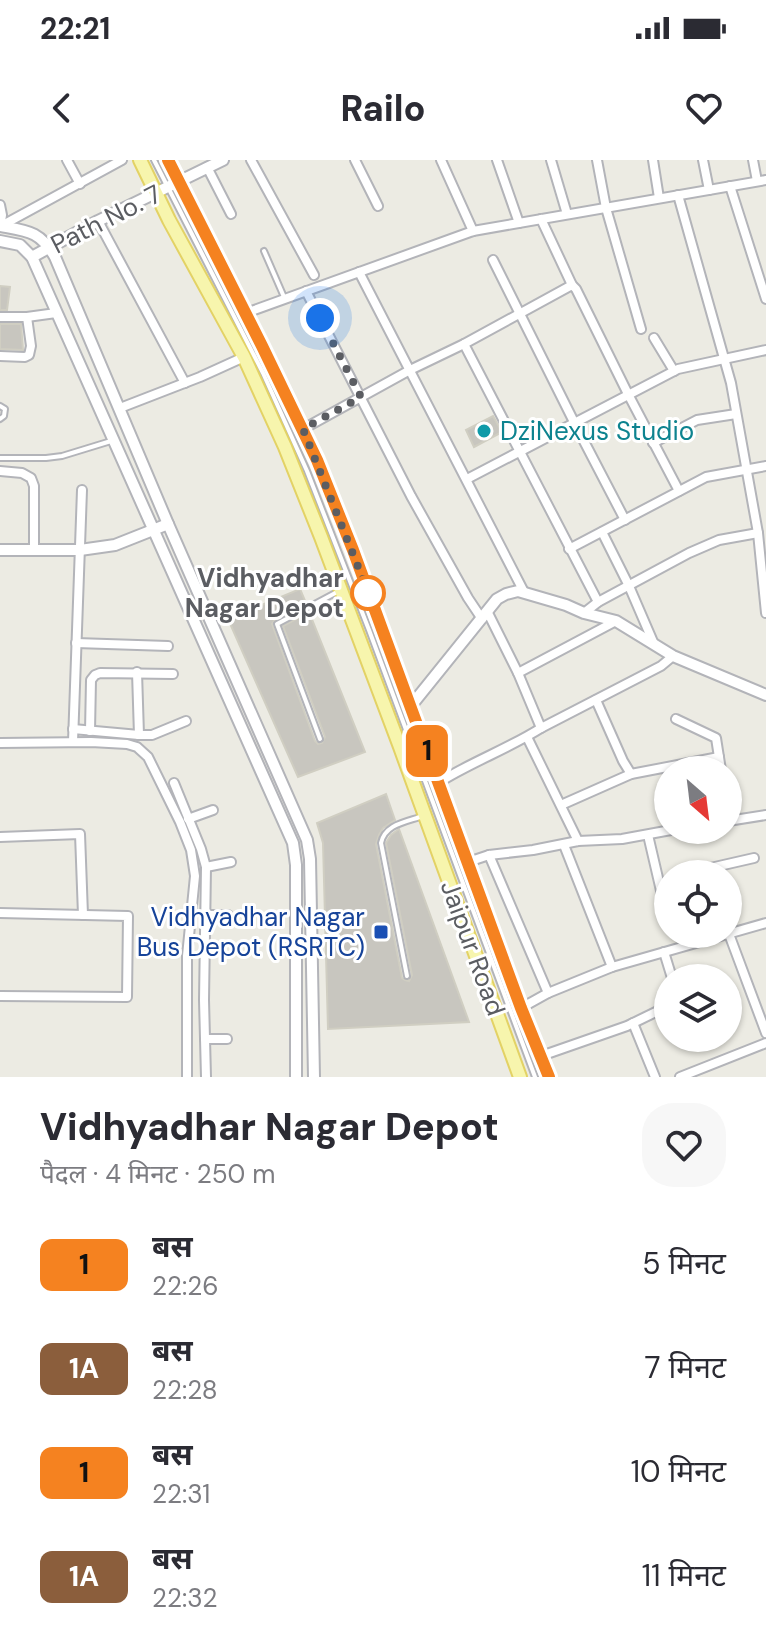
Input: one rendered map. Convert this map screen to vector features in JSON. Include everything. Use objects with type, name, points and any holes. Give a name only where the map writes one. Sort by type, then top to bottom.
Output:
[{"type":"main road","name":"Jaipur Road","points":[[140,160],[167,187],[169,220],[244,357],[285,447],[425,815],[520,1077]]},
{"type":"main road","points":[[168,160],[167,187],[246,313],[303,429],[353,550],[549,1077]]},
{"type":"street","points":[[67,160],[80,184]]},
{"type":"street","points":[[0,226],[122,160]]},
{"type":"street","name":"Path No. 7","points":[[32,257],[223,160]]},
{"type":"street","points":[[251,160],[314,275]]},
{"type":"street","points":[[355,160],[378,206]]},
{"type":"street","points":[[441,160],[473,231]]},
{"type":"street","points":[[497,160],[519,223]]},
{"type":"street","points":[[551,160],[567,214]]},
{"type":"street","points":[[597,160],[606,208],[641,329]]},
{"type":"street","points":[[653,160],[659,198]]},
{"type":"street","points":[[703,160],[709,190]]},
{"type":"street","points":[[246,313],[473,231],[762,180],[753,160]]},
{"type":"street","points":[[207,167],[231,214]]},
{"type":"street","points":[[730,186],[766,299]]},
{"type":"street","points":[[678,195],[725,358],[758,533],[766,613]]},
{"type":"street","points":[[0,205],[0,226]]},
{"type":"street","points":[[541,219],[679,491]]},
{"type":"street","points":[[98,221],[185,383]]},
{"type":"street","points":[[0,226],[35,234],[49,246],[304,831],[310,849],[314,1077]]},
{"type":"street","points":[[0,241],[20,245],[32,257],[293,843],[296,865],[296,1077]]},
{"type":"street","points":[[493,260],[625,520]]},
{"type":"street","points":[[359,272],[524,592]]},
{"type":"street","points":[[303,429],[572,285]]},
{"type":"street","points":[[306,291],[411,496],[468,598],[485,616],[518,673],[541,728]]},
{"type":"street","points":[[0,317],[56,313]]},
{"type":"street","points":[[0,356],[29,355],[31,346],[27,317]]},
{"type":"street","points":[[654,338],[674,371]]},
{"type":"street","points":[[464,344],[598,602]]},
{"type":"street","points":[[467,479],[674,371],[766,350]]},
{"type":"street","points":[[120,408],[244,357]]},
{"type":"street","points":[[653,443],[697,420],[736,414]]},
{"type":"street","points":[[569,549],[706,477],[766,466]]},
{"type":"street","points":[[0,471],[22,473],[31,478],[34,486],[34,549]]},
{"type":"street","points":[[73,742],[82,490]]},
{"type":"street","points":[[0,550],[80,550],[115,545],[168,524]]},
{"type":"street","points":[[602,532],[654,644]]},
{"type":"street","points":[[584,613],[598,602],[689,553],[719,540],[758,533]]},
{"type":"street","points":[[410,707],[497,599],[518,591],[616,621],[673,656],[766,695],[766,703]]},
{"type":"street","points":[[518,673],[616,621]]},
{"type":"street","points":[[76,643],[168,646]]},
{"type":"street","points":[[438,783],[661,666],[673,656]]},
{"type":"street","points":[[90,731],[91,680],[95,675],[137,672],[173,674]]},
{"type":"street","points":[[137,672],[139,735]]},
{"type":"street","points":[[596,700],[631,774]]},
{"type":"street","points":[[676,719],[716,738],[719,756]]},
{"type":"street","points":[[73,729],[152,735],[186,721]]},
{"type":"street","points":[[527,737],[578,841]]},
{"type":"street","points":[[0,743],[127,744],[137,747],[148,757],[180,822],[191,850],[195,876],[187,956],[187,1077]]},
{"type":"street","points":[[561,805],[631,774],[654,770]]},
{"type":"street","points":[[174,783],[190,818],[206,867],[206,1077]]},
{"type":"street","points":[[180,822],[213,810]]},
{"type":"street","points":[[742,818],[766,815]]},
{"type":"street","points":[[0,837],[80,834],[83,915]]},
{"type":"street","points":[[468,862],[489,855],[578,841],[654,834]]},
{"type":"street","points":[[648,835],[654,862]]},
{"type":"street","points":[[564,845],[612,967]]},
{"type":"street","points":[[489,855],[548,993]]},
{"type":"street","points":[[742,861],[754,858]]},
{"type":"street","points":[[206,867],[231,862]]},
{"type":"street","points":[[0,913],[128,916],[127,997],[0,996]]},
{"type":"street","points":[[207,915],[228,915]]},
{"type":"street","points":[[742,930],[766,923]]},
{"type":"street","points":[[521,1008],[548,993],[612,967],[678,948]]},
{"type":"street","points":[[734,948],[766,1033]]},
{"type":"street","points":[[664,952],[668,964]]},
{"type":"street","points":[[187,980],[205,980]]},
{"type":"street","points":[[541,1056],[654,1013]]},
{"type":"street","points":[[633,1023],[655,1077]]},
{"type":"street","points":[[205,1039],[227,1039]]},
{"type":"street","points":[[680,1077],[766,1043]]},
{"type":"lane","points":[[154,160],[263,373],[307,471],[535,1077]]},
{"type":"lane","points":[[264,251],[285,299]]},
{"type":"lane","points":[[0,406],[5,409],[0,419]]},
{"type":"lane","points":[[0,458],[62,456],[113,440]]},
{"type":"lane","points":[[320,739],[277,624],[341,590]]},
{"type":"lane","points":[[407,976],[381,843],[387,829],[425,815]]},
{"type":"building","points":[[0,286],[10,287],[7,310],[0,310]]},
{"type":"building","points":[[0,324],[21,324],[23,350],[0,349]]},
{"type":"building","name":"DziNexus Studio","points":[[493,416],[502,432],[474,447],[466,430]]},
{"type":"building","points":[[300,589],[306,603],[272,624],[315,741],[322,743],[325,737],[283,626],[309,612],[365,752],[298,777],[228,619]]},
{"type":"building","name":"Vidhyadhar Nagar Bus Depot (RSRTC)","points":[[386,794],[395,820],[383,828],[376,844],[402,978],[409,981],[412,975],[386,843],[399,829],[469,1022],[328,1029],[323,843],[317,823]]},
{"type":"bus line","name":"1","points":[[168,160],[317,460],[549,1077]]},
{"type":"place","name":"DziNexus Studio","points":[[484,431]]},
{"type":"place","name":"Vidhyadhar Nagar Depot","points":[[368,593]]},
{"type":"place","name":"Vidhyadhar Nagar Bus Depot (RSRTC)","points":[[381,932]]},
{"type":"route","points":[[320,318],[361,397],[303,429],[368,593]]}]
